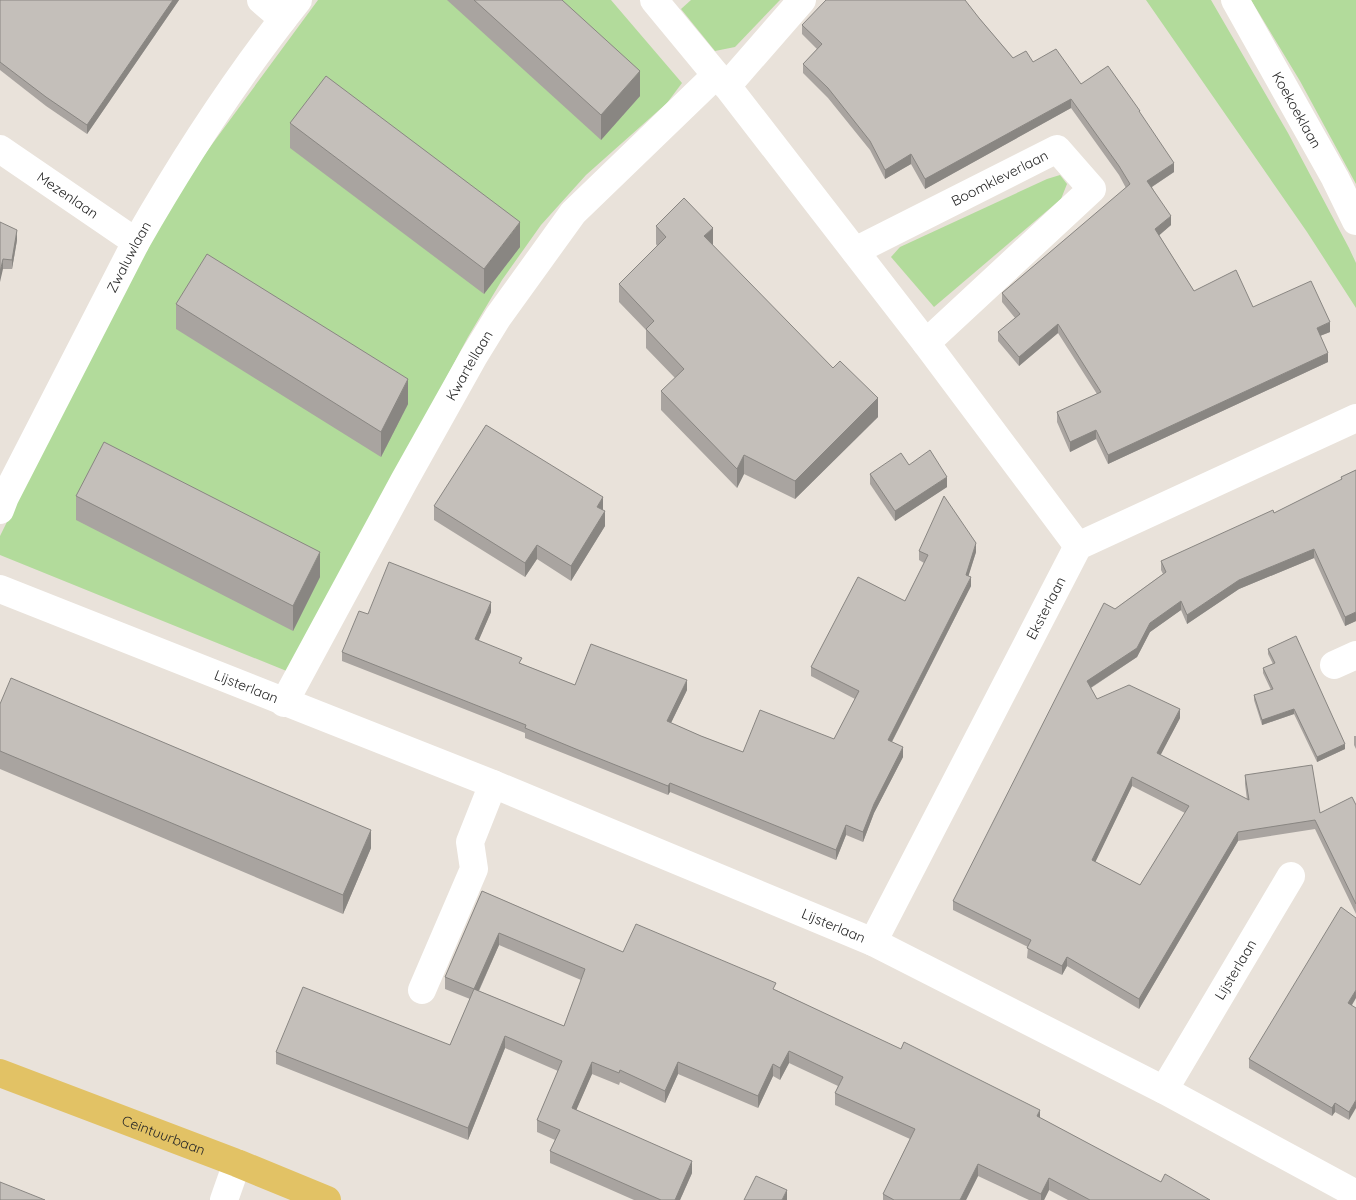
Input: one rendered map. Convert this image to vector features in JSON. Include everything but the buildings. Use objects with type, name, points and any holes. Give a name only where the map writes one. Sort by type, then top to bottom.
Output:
[{"type":"main road","name":"Ceintuurbaan","points":[[0,1073],[327,1200]]},
{"type":"street","name":"Zwaluwlaan","points":[[0,510],[136,242],[216,112],[291,10],[260,0]]},
{"type":"street","points":[[654,0],[722,80],[855,251],[1078,546],[1356,418]]},
{"type":"street","points":[[722,80],[802,0]]},
{"type":"street","name":"Koekoeklaan","points":[[1235,0],[1335,178],[1356,221]]},
{"type":"street","name":"Kwartellaan","points":[[284,703],[404,481],[498,317],[573,213],[722,80]]},
{"type":"street","name":"Mezenlaan","points":[[0,148],[136,242]]},
{"type":"street","name":"Boomkleverlaan","points":[[855,251],[1057,150],[1092,189],[926,343]]},
{"type":"street","name":"Eksterlaan","points":[[873,942],[1078,546]]},
{"type":"street","name":"Lijsterlaan","points":[[0,589],[284,703],[493,784],[873,942],[1164,1090],[1356,1194]]},
{"type":"street","points":[[422,990],[474,869],[470,842],[493,784]]},
{"type":"street","name":"Lijsterlaan","points":[[1164,1090],[1291,876]]},
{"type":"street","points":[[224,1200],[237,1164]]},
{"type":"green space","points":[[318,0],[611,0],[682,83],[667,103],[586,175],[541,225],[502,280],[468,337],[289,672],[0,555],[0,536],[136,261],[185,181]]},
{"type":"green space","points":[[691,0],[780,0],[735,47],[715,51],[681,9]]},
{"type":"green space","points":[[1146,0],[1211,0],[1288,133],[1349,248],[1356,263],[1356,308],[1307,232]]},
{"type":"green space","points":[[1251,0],[1356,0],[1356,184],[1300,81]]},
{"type":"green space","points":[[1060,175],[1067,184],[1061,199],[934,307],[891,257],[900,247],[1047,179]]}]
